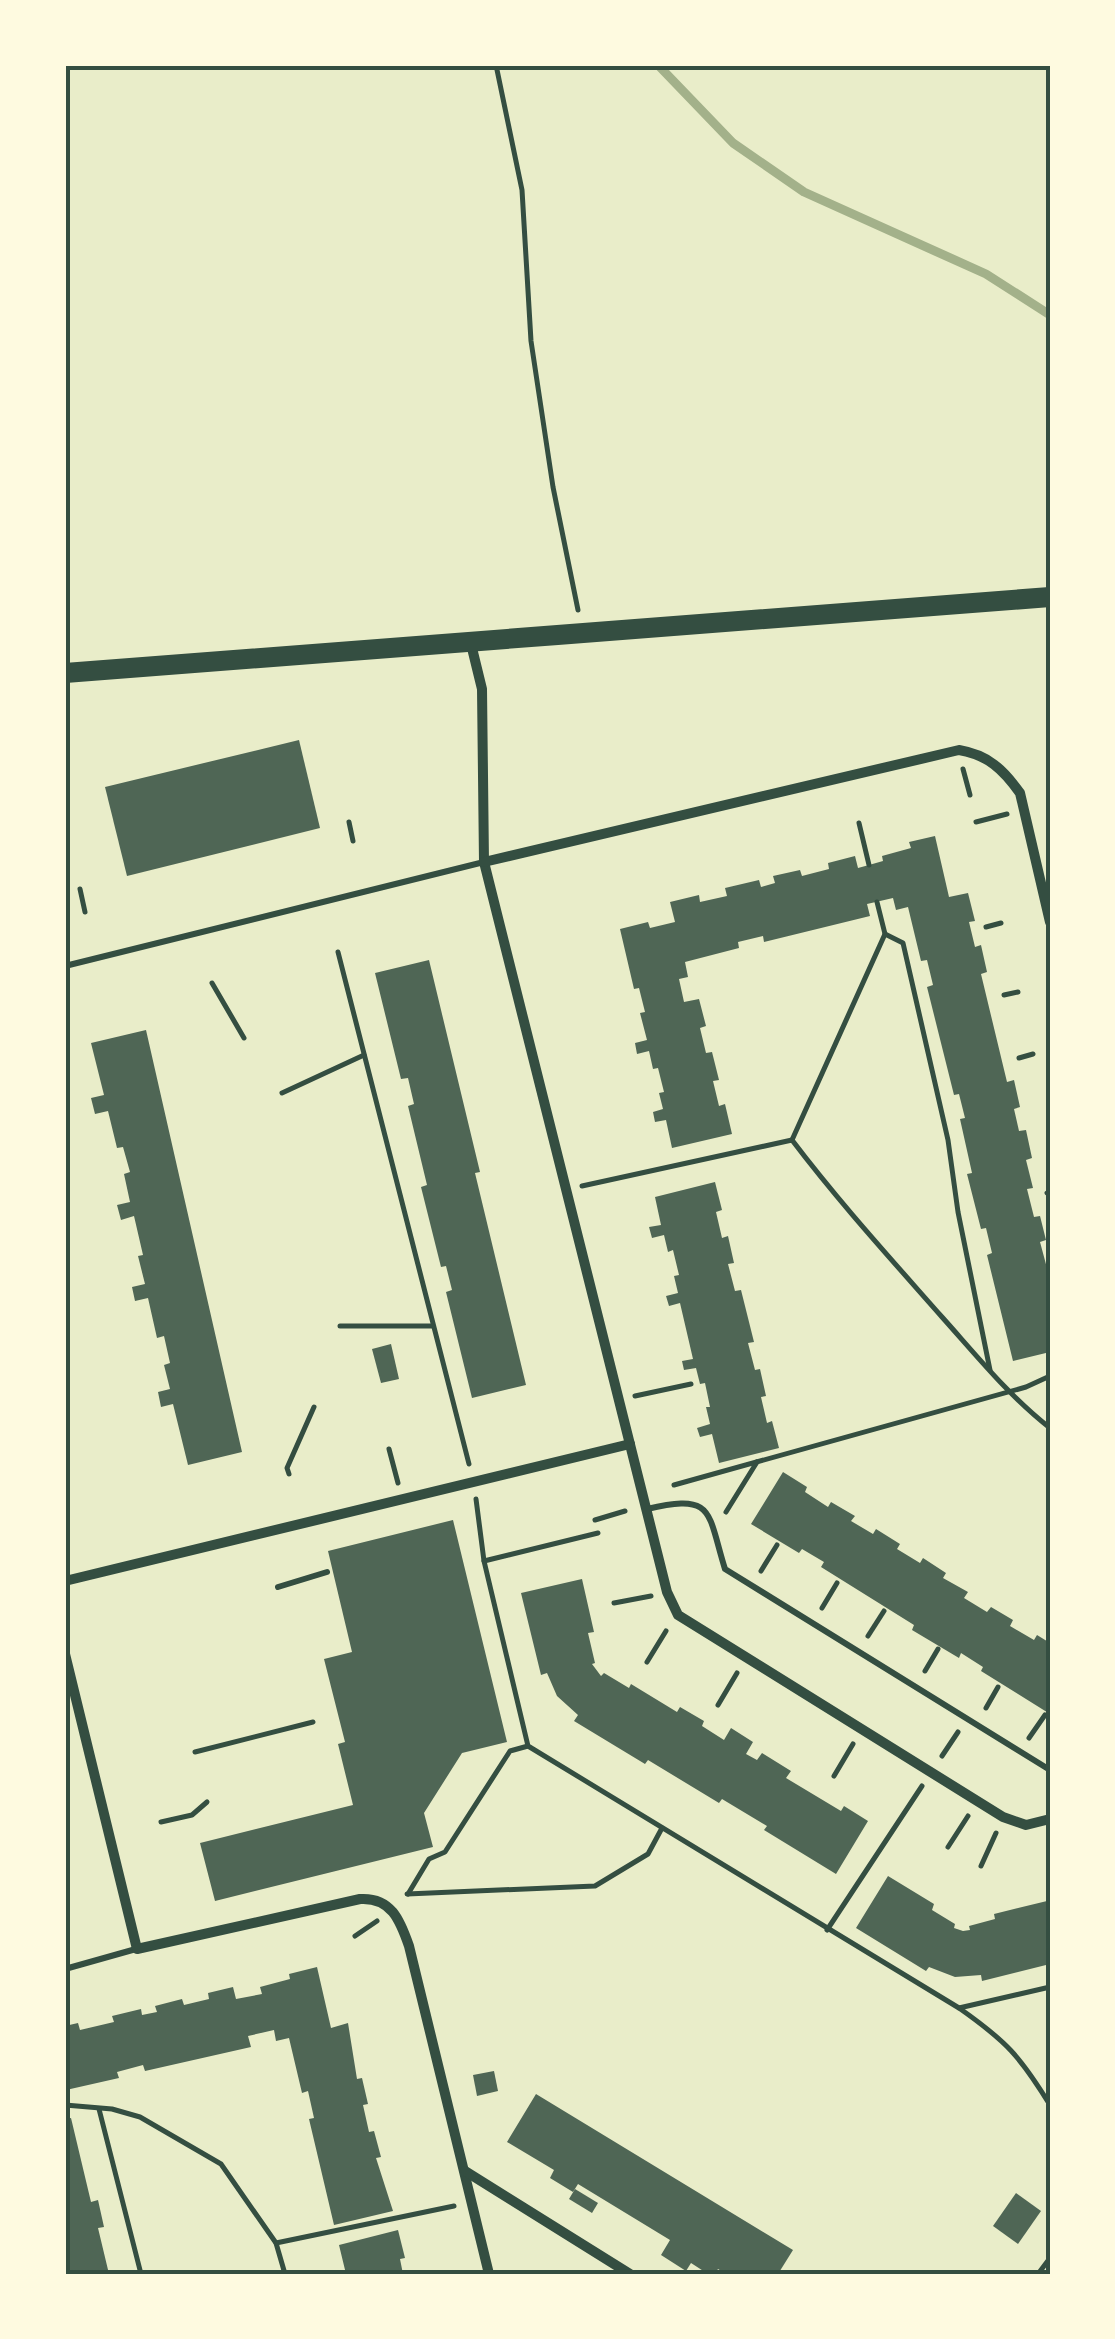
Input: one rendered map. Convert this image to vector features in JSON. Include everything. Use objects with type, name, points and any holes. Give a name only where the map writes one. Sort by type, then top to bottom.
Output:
[{"type":"main road","points":[[65,673],[1050,596]]},
{"type":"street","points":[[471,644],[482,689],[484,862],[667,1592],[678,1616],[1003,1817],[1026,1825],[1050,1819]]},
{"type":"street","points":[[484,862],[959,750],[981,754],[1010,779],[1020,794],[1050,922]]},
{"type":"street","points":[[65,1581],[630,1444]]},
{"type":"street","points":[[65,1654],[137,1949],[338,1902],[371,1898],[388,1906],[402,1926],[490,2274]]},
{"type":"street","points":[[464,2171],[630,2274]]},
{"type":"lane","points":[[65,966],[484,862]]},
{"type":"lane","points":[[647,1509],[675,1503],[697,1504],[707,1512],[724,1569],[1050,1770]]},
{"type":"lane","points":[[278,1587],[327,1572]]},
{"type":"lane","points":[[65,1969],[137,1949]]},
{"type":"path","points":[[496,65],[522,190],[531,340],[553,487],[578,608]]},
{"type":"path","points":[[349,822],[353,840]]},
{"type":"path","points":[[859,823],[869,865]]},
{"type":"path","points":[[80,889],[85,912]]},
{"type":"path","points":[[792,1140],[885,934],[877,902]]},
{"type":"path","points":[[986,926],[1001,923]]},
{"type":"path","points":[[885,934],[903,944],[948,1140],[958,1212],[990,1370]]},
{"type":"path","points":[[338,952],[474,1483],[484,1562],[528,1746],[959,2008],[1002,2038],[1026,2065],[1050,2105]]},
{"type":"path","points":[[212,983],[244,1038]]},
{"type":"path","points":[[1004,995],[1018,992]]},
{"type":"path","points":[[1019,1058],[1033,1054]]},
{"type":"path","points":[[282,1093],[364,1055]]},
{"type":"path","points":[[567,1189],[792,1140]]},
{"type":"path","points":[[792,1140],[836,1198],[1009,1392],[1050,1428]]},
{"type":"path","points":[[340,1326],[433,1326]]},
{"type":"path","points":[[658,1490],[1009,1392],[1050,1376]]},
{"type":"path","points":[[619,1399],[691,1384]]},
{"type":"path","points":[[289,1474],[287,1468],[314,1407]]},
{"type":"path","points":[[389,1450],[402,1500]]},
{"type":"path","points":[[724,1514],[758,1461]]},
{"type":"path","points":[[595,1520],[633,1509]]},
{"type":"path","points":[[484,1562],[598,1533]]},
{"type":"path","points":[[759,1574],[777,1545]]},
{"type":"path","points":[[820,1611],[837,1583]]},
{"type":"path","points":[[614,1603],[667,1592]]},
{"type":"path","points":[[866,1638],[884,1611]]},
{"type":"path","points":[[647,1662],[678,1616]]},
{"type":"path","points":[[924,1674],[938,1649]]},
{"type":"path","points":[[718,1705],[747,1657]]},
{"type":"path","points":[[985,1711],[998,1687]]},
{"type":"path","points":[[1030,1738],[1044,1716]]},
{"type":"path","points":[[827,1930],[966,1719]]},
{"type":"path","points":[[195,1752],[313,1722]]},
{"type":"path","points":[[834,1776],[861,1729]]},
{"type":"path","points":[[415,1882],[429,1859],[445,1852],[510,1751],[528,1746]]},
{"type":"path","points":[[948,1847],[978,1799]]},
{"type":"path","points":[[161,1822],[192,1815],[207,1802]]},
{"type":"path","points":[[981,1866],[1003,1817]]},
{"type":"path","points":[[407,1894],[595,1886],[648,1854],[662,1828]]},
{"type":"path","points":[[959,2008],[1050,1987]]},
{"type":"path","points":[[65,2104],[140,2116],[221,2164],[276,2243],[286,2274]]},
{"type":"path","points":[[99,2110],[141,2274]]},
{"type":"path","points":[[276,2243],[472,2202]]},
{"type":"path","points":[[1038,2274],[1050,2258]]},
{"type":"building","points":[[299,740],[320,828],[127,876],[105,787]]},
{"type":"building","points":[[935,836],[949,897],[968,893],[975,921],[969,922],[975,947],[981,945],[987,972],[981,974],[1007,1082],[1014,1080],[1020,1107],[1014,1109],[1019,1131],[1026,1130],[1032,1158],[1026,1160],[1033,1188],[1027,1189],[1034,1217],[1040,1216],[1046,1240],[1040,1242],[1047,1268],[1050,1267],[1050,1352],[1013,1361],[987,1255],[992,1253],[986,1228],[981,1229],[967,1174],[972,1173],[960,1119],[965,1118],[959,1094],[954,1095],[927,987],[933,985],[927,960],[921,961],[908,907],[896,910],[893,898],[867,904],[870,916],[764,942],[763,936],[738,942],[739,948],[685,962],[688,977],[679,979],[684,1002],[699,999],[706,1026],[700,1028],[706,1053],[712,1052],[719,1080],[713,1081],[719,1106],[725,1104],[732,1134],[672,1148],[666,1120],[655,1122],[653,1112],[663,1109],[659,1093],[664,1092],[658,1068],[653,1069],[649,1051],[637,1054],[635,1043],[647,1040],[640,1013],[645,1012],[639,988],[634,989],[620,929],[648,922],[650,928],[675,922],[670,902],[699,895],[700,902],[727,896],[725,888],[759,880],[761,887],[775,883],[773,876],[800,870],[802,876],[855,856],[858,868],[911,848],[909,842]]},
{"type":"building","points":[[429,960],[526,1385],[472,1398],[446,1292],[452,1290],[446,1266],[441,1267],[421,1187],[427,1185],[408,1106],[414,1104],[408,1078],[401,1079],[375,973]]},
{"type":"building","points":[[146,1030],[242,1452],[188,1465],[173,1404],[161,1407],[158,1392],[170,1389],[164,1365],[170,1363],[164,1336],[157,1338],[148,1298],[135,1301],[132,1287],[145,1284],[138,1256],[143,1255],[134,1216],[121,1220],[117,1205],[130,1202],[124,1174],[130,1172],[123,1147],[117,1148],[108,1111],[95,1114],[91,1098],[104,1095],[91,1043]]},
{"type":"building","points":[[715,1182],[722,1210],[716,1212],[722,1238],[728,1236],[734,1263],[728,1264],[735,1291],[741,1290],[754,1342],[748,1343],[755,1370],[760,1369],[766,1396],[761,1397],[767,1423],[772,1421],[779,1448],[719,1463],[712,1434],[700,1437],[697,1428],[710,1424],[706,1407],[710,1407],[705,1383],[700,1384],[696,1368],[684,1370],[682,1361],[693,1359],[680,1303],[669,1306],[666,1296],[678,1293],[674,1276],[679,1275],[673,1250],[668,1252],[664,1235],[652,1238],[649,1227],[661,1225],[655,1197]]},
{"type":"building","points":[[391,1344],[399,1379],[381,1383],[372,1349]]},
{"type":"building","points":[[783,1472],[828,1507],[831,1502],[855,1516],[851,1521],[873,1534],[876,1529],[900,1544],[897,1549],[920,1563],[923,1558],[946,1573],[943,1578],[968,1592],[964,1598],[987,1612],[991,1607],[1013,1620],[1010,1626],[1034,1640],[1037,1635],[1050,1643],[1050,1714],[981,1671],[983,1667],[961,1653],[959,1658],[912,1630],[914,1625],[821,1567],[824,1562],[802,1549],[799,1553],[751,1524]]},
{"type":"building","points":[[453,1520],[507,1742],[462,1753],[424,1813],[433,1847],[215,1901],[200,1843],[353,1805],[338,1744],[345,1742],[324,1659],[352,1652],[328,1551]]},
{"type":"building","points":[[582,1579],[594,1632],[588,1633],[595,1663],[592,1664],[601,1676],[604,1673],[629,1688],[631,1684],[677,1712],[680,1707],[704,1721],[702,1726],[724,1740],[731,1728],[753,1742],[746,1754],[757,1760],[762,1753],[791,1771],[786,1778],[841,1811],[844,1806],[868,1821],[836,1874],[722,1799],[719,1803],[648,1760],[645,1764],[574,1721],[578,1715],[557,1696],[547,1673],[541,1675],[521,1593]]},
{"type":"building","points":[[888,1876],[934,1904],[932,1910],[963,1931],[995,1919],[994,1914],[1047,1901],[1050,1964],[982,1981],[981,1975],[955,1977],[929,1967],[926,1971],[856,1928]]},
{"type":"building","points":[[317,1967],[331,2028],[348,2023],[357,2079],[362,2078],[368,2104],[363,2105],[369,2132],[374,2131],[381,2157],[376,2158],[393,2211],[334,2225],[309,2119],[314,2118],[308,2091],[302,2093],[289,2038],[276,2041],[274,2030],[248,2036],[251,2047],[145,2071],[143,2065],[117,2072],[119,2078],[66,2090],[65,2026],[78,2023],[80,2030],[114,2022],[112,2016],[141,2009],[142,2015],[157,2012],[155,2006],[182,1999],[184,2005],[209,1999],[208,1993],[233,1987],[236,1999],[262,1994],[260,1987]]},
{"type":"building","points":[[494,2071],[498,2091],[477,2096],[473,2075]]},
{"type":"building","points":[[536,2094],[793,2250],[778,2274],[726,2274],[718,2269],[715,2274],[708,2274],[691,2263],[686,2271],[661,2255],[670,2240],[578,2184],[573,2192],[550,2178],[554,2170],[507,2142]]},
{"type":"building","points":[[71,2118],[91,2202],[98,2200],[104,2227],[98,2228],[109,2274],[65,2274],[65,2119]]},
{"type":"building","points":[[575,2189],[598,2203],[592,2213],[569,2199]]},
{"type":"building","points":[[1016,2193],[1041,2211],[1018,2244],[993,2226]]},
{"type":"building","points":[[398,2230],[405,2258],[400,2259],[403,2274],[346,2274],[339,2245]]},
{"type":"waterway","points":[[658,65],[733,143],[804,192],[986,274],[1050,315]]}]
